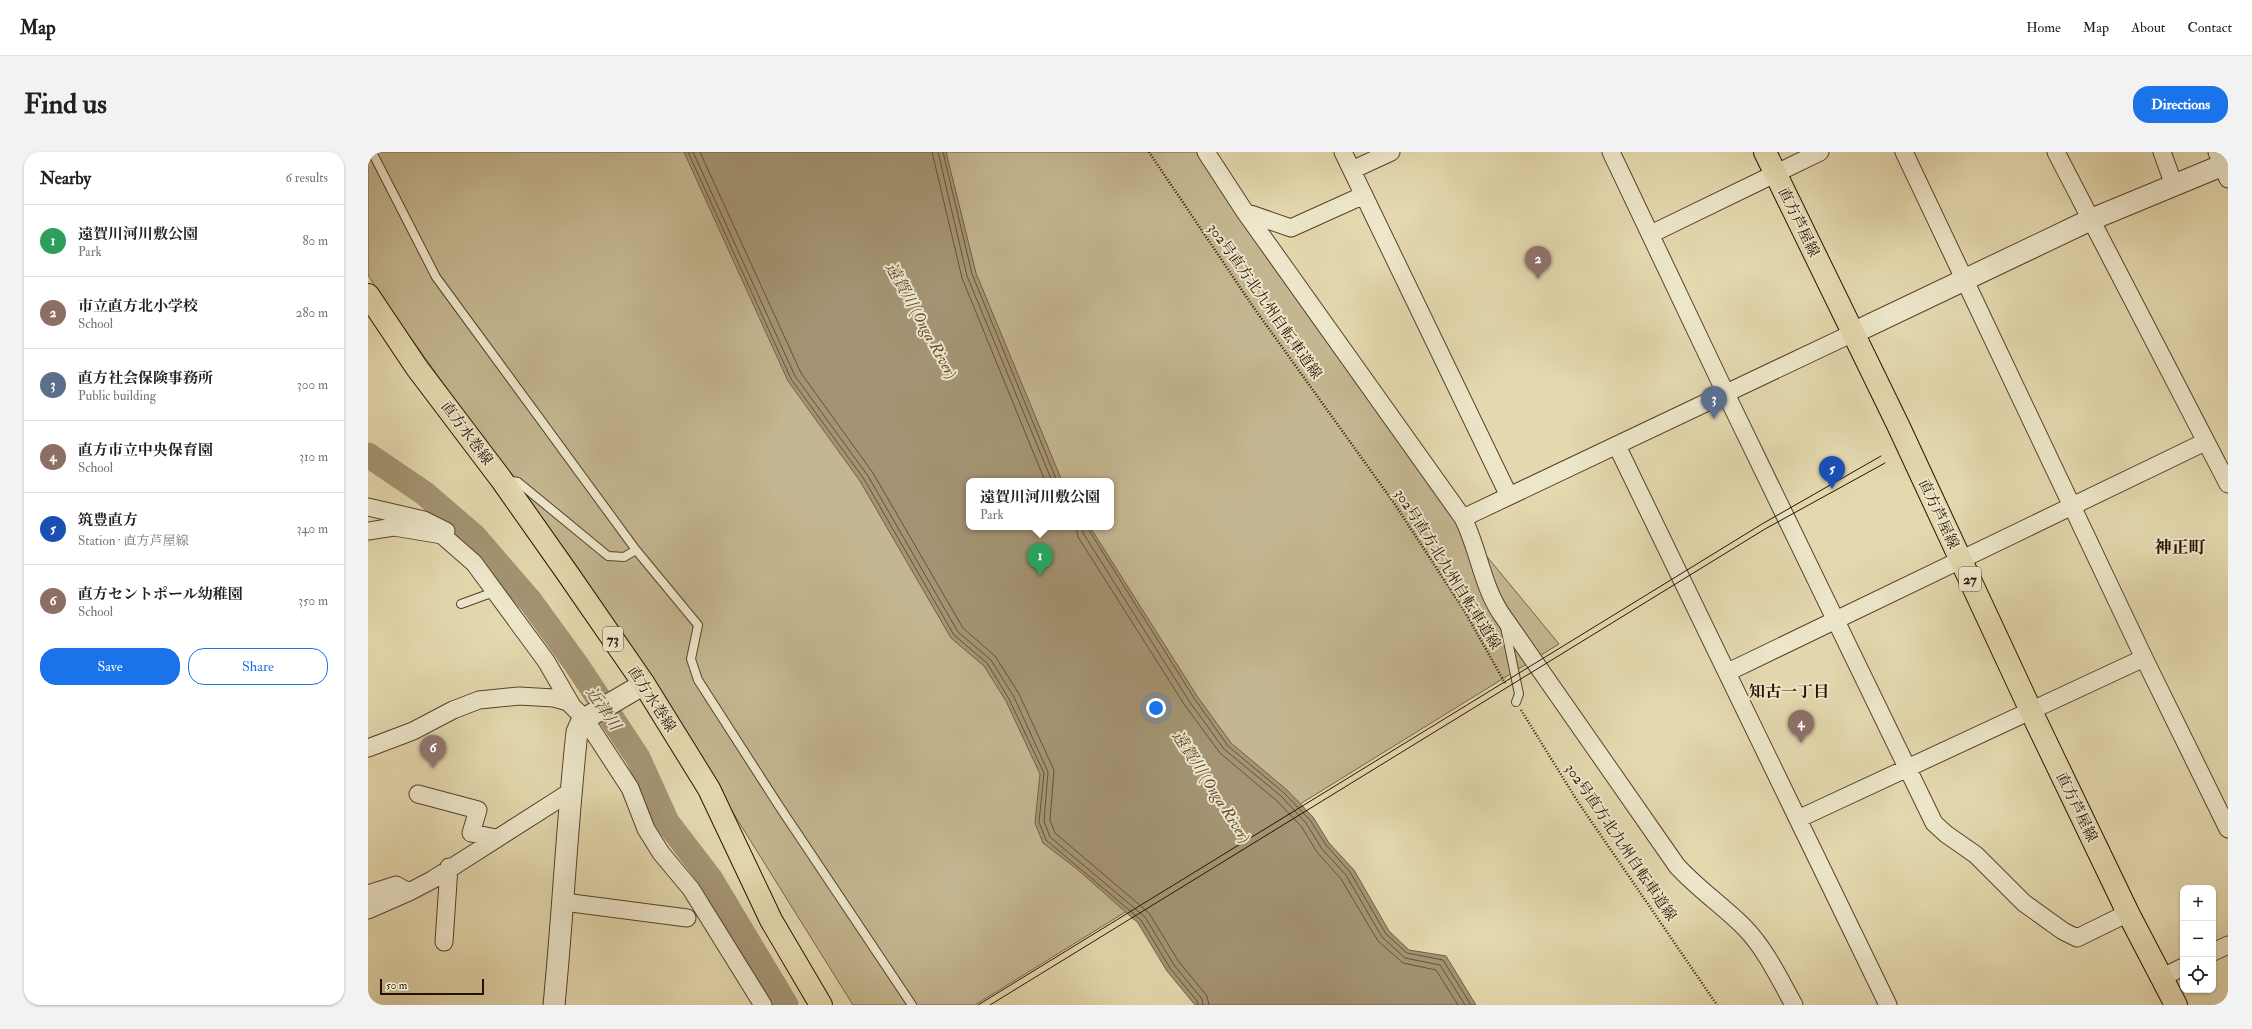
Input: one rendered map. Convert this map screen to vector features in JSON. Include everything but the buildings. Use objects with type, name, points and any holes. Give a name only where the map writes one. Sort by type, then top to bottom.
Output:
[{"type":"main road","name":"直方芦屋線","points":[[1765,152],[1961,560],[2031,711],[2128,913],[2176,1005]]},
{"type":"main road","name":"直方水巻線","points":[[368,295],[417,368],[501,479],[644,684],[709,789],[771,920],[821,1005]]},
{"type":"street","points":[[1206,152],[1245,212],[1463,518],[1473,538],[1491,598],[1502,615],[1677,866],[1695,885],[1744,927],[1762,948],[1794,1005]]},
{"type":"street","points":[[1343,152],[1509,496]]},
{"type":"street","points":[[1352,170],[1391,152]]},
{"type":"street","points":[[1611,152],[1726,394],[1934,823],[1946,834],[1976,855],[2024,903],[2063,931],[2077,938],[2128,913]]},
{"type":"street","points":[[1651,234],[1820,152]]},
{"type":"street","points":[[1904,152],[2144,658],[2228,829]]},
{"type":"street","points":[[2056,152],[2228,484]]},
{"type":"street","points":[[2162,152],[2174,184]]},
{"type":"street","points":[[1463,518],[2090,220],[2174,184],[2224,165]]},
{"type":"street","points":[[1245,212],[1291,228],[1364,195]]},
{"type":"street","points":[[1728,672],[2205,442]]},
{"type":"street","points":[[1617,446],[1728,672],[1888,1005]]},
{"type":"street","points":[[368,507],[424,520],[468,542],[533,628],[546,661]]},
{"type":"street","points":[[368,531],[394,527],[442,535],[474,563],[546,661],[571,704]]},
{"type":"street","points":[[1798,819],[2144,658]]},
{"type":"street","points":[[554,1005],[564,902],[570,792],[577,732],[580,723],[588,717],[644,684]]},
{"type":"street","points":[[368,748],[413,731],[453,710],[479,700],[519,696],[554,698],[568,702],[588,717],[630,788],[646,829],[661,853],[691,889],[763,1005]]},
{"type":"street","points":[[368,910],[409,892],[570,792]]},
{"type":"street","points":[[418,794],[478,810],[472,833],[496,838]]},
{"type":"street","points":[[444,942],[449,867]]},
{"type":"street","points":[[368,894],[396,885],[409,892]]},
{"type":"street","points":[[564,902],[687,918]]},
{"type":"street","points":[[2216,951],[2228,945]]},
{"type":"street","points":[[2161,978],[2180,968]]},
{"type":"lane","points":[[372,152],[436,277],[636,550],[698,625],[691,659],[698,680],[779,806],[912,1005]]},
{"type":"lane","points":[[501,479],[518,482],[608,556],[624,557],[636,550]]},
{"type":"lane","points":[[461,604],[494,592]]},
{"type":"lane","points":[[1502,615],[1519,694],[1516,702]]},
{"type":"path","name":"302号直方北九州自転車道線","points":[[1149,152],[1254,308],[1394,503],[1465,612],[1516,702],[1578,802],[1717,1005]]},
{"type":"shaded area","points":[[368,152],[1197,152],[1447,508],[1559,644],[975,1005],[853,1005],[649,678],[507,473],[386,303],[368,275]]},
{"type":"water","name":"遠賀川 (Onga River)","points":[[684,152],[946,152],[976,273],[1061,478],[966,478],[966,530],[1092,530],[1197,696],[1231,743],[1287,790],[1313,817],[1329,843],[1354,870],[1389,931],[1409,950],[1446,956],[1476,1005],[1195,1005],[1167,971],[1138,923],[1077,869],[1043,843],[1035,823],[1040,774],[1006,701],[984,666],[951,638],[860,481],[788,381]]},
{"type":"waterway","name":"近津川","points":[[368,455],[424,493],[474,536],[531,602],[576,664],[638,758],[667,822],[710,878],[786,1005]]},
{"type":"tram line","points":[[978,1005],[1762,524],[1881,456]]},
{"type":"tram line","points":[[990,1005],[1765,529],[1885,463]]},
{"type":"place","name":"市立直方北小学校","points":[[1538,279]]},
{"type":"place","name":"直方社会保険事務所","points":[[1714,419]]},
{"type":"place","name":"筑豊直方","points":[[1832,489]]},
{"type":"place","name":"遠賀川河川敷公園","points":[[1040,576]]},
{"type":"place","name":"直方市立中央保育園","points":[[1801,743]]},
{"type":"place","name":"直方セントポール幼稚園","points":[[433,768]]},
{"type":"district","name":"神正町","points":[[2180,547]]},
{"type":"district","name":"知古一丁目","points":[[1789,691]]}]
